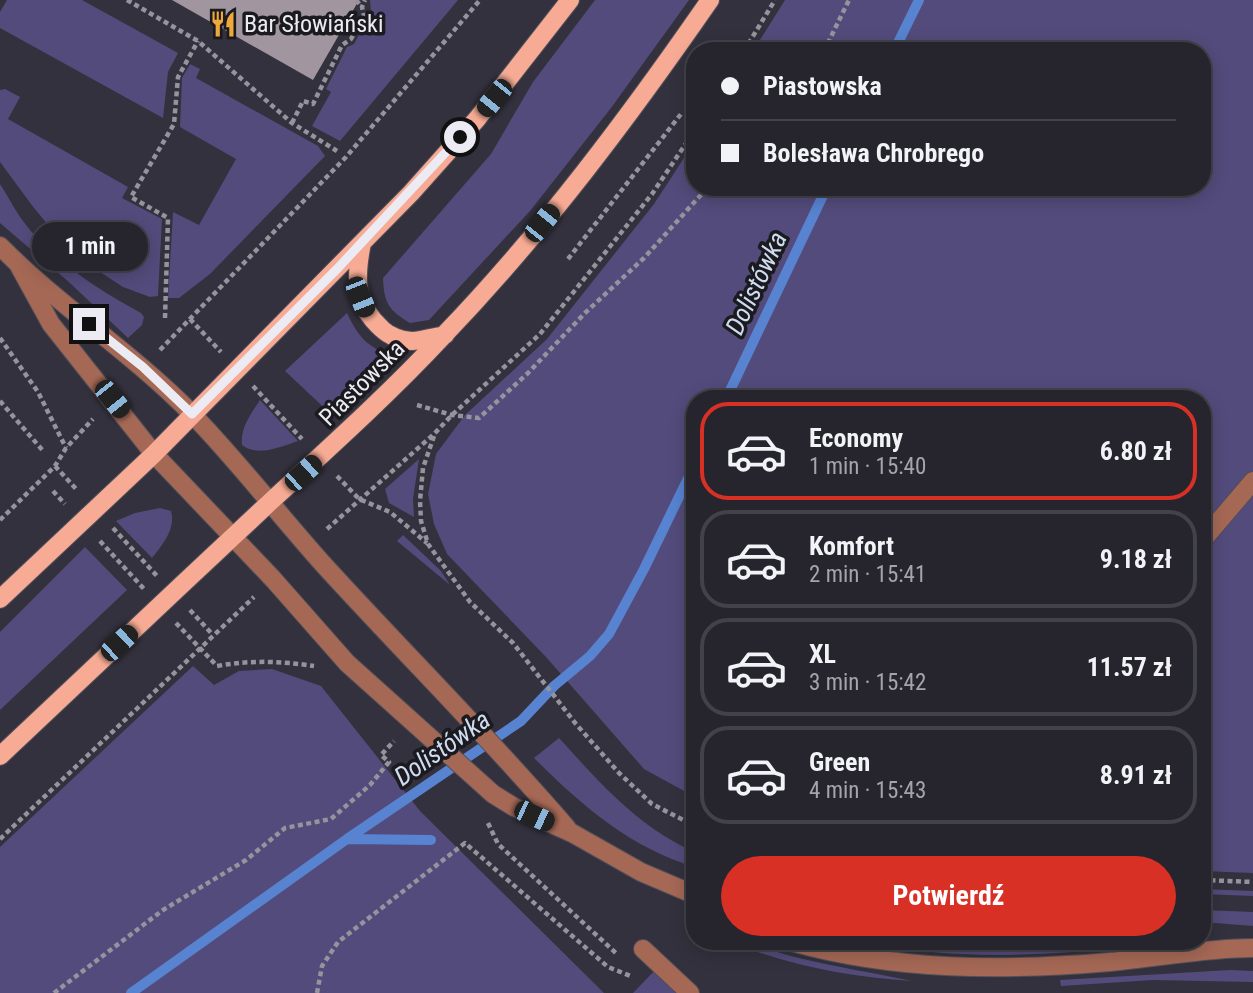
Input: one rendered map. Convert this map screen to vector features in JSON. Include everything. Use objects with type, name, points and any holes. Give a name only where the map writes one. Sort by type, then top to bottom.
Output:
[{"type":"main road","points":[[0,600],[154,454],[362,243],[477,119],[570,0]]},
{"type":"main road","name":"Piastowska","points":[[0,756],[320,458],[445,335],[526,242],[627,117],[710,0]]},
{"type":"main road","points":[[362,243],[357,269],[360,297],[368,316],[387,335],[410,341],[445,335]]},
{"type":"street","points":[[0,246],[18,264],[143,367],[192,414],[308,547],[572,833]]},
{"type":"street","points":[[18,264],[51,324],[154,454],[274,579],[347,663],[493,794],[514,807],[572,833],[641,872],[686,891]]},
{"type":"street","points":[[1211,530],[1253,481]]},
{"type":"street","points":[[1211,946],[1229,948]]},
{"type":"street","points":[[823,950],[901,963],[1004,968],[1112,962],[1229,948],[1253,948]]},
{"type":"street","points":[[643,949],[690,993]]},
{"type":"path","points":[[127,0],[198,41],[292,123],[337,151]]},
{"type":"path","points":[[292,123],[303,101],[313,104],[342,45],[351,39],[364,16],[362,7],[356,0]]},
{"type":"path","points":[[362,7],[365,0]]},
{"type":"path","points":[[143,367],[346,157],[480,0]]},
{"type":"path","points":[[749,42],[775,0]]},
{"type":"path","points":[[828,42],[849,0]]},
{"type":"path","points":[[165,318],[168,218],[131,197],[174,124],[178,77],[198,41]]},
{"type":"path","points":[[568,259],[681,114]]},
{"type":"path","points":[[308,547],[435,434],[540,334],[652,194],[686,143]]},
{"type":"path","points":[[417,405],[452,415],[480,418],[644,258],[700,196]]},
{"type":"path","points":[[190,319],[359,499],[390,512],[428,544],[470,602],[513,643],[618,773],[652,804],[686,822]]},
{"type":"path","points":[[1,340],[37,392],[66,447]]},
{"type":"path","points":[[0,520],[55,466],[66,447],[112,399]]},
{"type":"path","points":[[0,401],[44,452]]},
{"type":"path","points":[[428,544],[421,521],[420,501],[423,468],[435,434]]},
{"type":"path","points":[[55,466],[213,635]]},
{"type":"path","points":[[0,839],[274,579]]},
{"type":"path","points":[[54,993],[163,910],[246,860],[285,828],[331,819],[370,785],[389,762],[381,755],[394,741]]},
{"type":"path","points":[[488,823],[498,844],[621,958]]},
{"type":"path","points":[[317,993],[322,966],[338,942],[465,843],[608,967],[632,977],[642,977],[632,967]]},
{"type":"path","points":[[1211,880],[1253,882]]},
{"type":"shaded area","points":[[7,0],[82,0],[178,53],[168,72],[163,118],[0,28],[0,12]]},
{"type":"shaded area","points":[[370,0],[458,0],[340,141],[312,126],[331,92],[326,89],[347,47],[354,44],[371,13]]},
{"type":"shaded area","points":[[595,0],[689,0],[611,108],[530,211],[429,320],[410,323],[397,314],[386,300],[383,278],[491,154],[533,82]]},
{"type":"shaded area","points":[[785,0],[1253,0],[1253,873],[1211,871],[1211,390],[686,390],[686,792],[644,769],[546,657],[447,554],[434,524],[428,494],[436,454],[465,415],[547,339],[654,204],[686,155],[686,196],[1211,196],[1211,42],[759,42]]},
{"type":"shaded area","points":[[190,64],[200,69],[196,78],[318,146],[325,156],[210,274],[179,298],[168,298],[173,212],[199,225],[236,159],[180,127],[182,78]]},
{"type":"shaded area","points":[[5,89],[20,97],[8,119],[128,187],[122,198],[162,219],[158,296],[150,297],[123,287],[100,272],[49,226],[0,162],[0,90]]},
{"type":"shaded area","points":[[0,184],[23,221],[48,249],[92,284],[141,313],[144,317],[142,325],[128,338],[70,283],[0,223]]},
{"type":"shaded area","points":[[347,313],[361,337],[380,351],[399,357],[334,417],[285,371]]},
{"type":"shaded area","points":[[260,400],[298,441],[262,451],[248,449],[242,445],[244,427]]},
{"type":"shaded area","points":[[419,459],[413,499],[414,517],[389,503],[385,489]]},
{"type":"shaded area","points":[[160,508],[171,511],[172,524],[168,536],[152,558],[116,521],[135,513]]},
{"type":"shaded area","points":[[403,535],[441,571],[450,585],[397,541]]},
{"type":"shaded area","points":[[85,547],[127,590],[0,710],[0,632]]},
{"type":"shaded area","points":[[193,666],[214,685],[239,671],[272,669],[321,686],[420,811],[604,993],[0,993],[0,847]]},
{"type":"shaded area","points":[[559,738],[621,803],[656,830],[686,848],[686,864],[649,848],[607,823],[534,758]]},
{"type":"shaded area","points":[[1211,889],[1253,891],[1253,896],[1211,894]]},
{"type":"shaded area","points":[[1211,910],[1253,912],[1253,926],[1211,923]]},
{"type":"shaded area","points":[[753,950],[771,950],[912,981],[819,969]]},
{"type":"shaded area","points":[[917,950],[1103,950],[982,955]]},
{"type":"shaded area","points":[[660,965],[691,993],[633,993]]},
{"type":"shaded area","points":[[1253,971],[1253,982],[1153,980],[1061,986],[1060,980]]},
{"type":"building","points":[[172,0],[359,0],[313,80]]},
{"type":"waterway","name":"Dolistówka","points":[[898,42],[919,0]]},
{"type":"waterway","name":"Dolistówka","points":[[730,390],[823,196]]},
{"type":"waterway","name":"Dolistówka","points":[[131,993],[347,839],[521,721],[554,686],[590,656],[609,634],[686,483]]},
{"type":"waterway","points":[[347,839],[431,840]]},
{"type":"place","name":"Bar Słowiański","points":[[223,24]]},
{"type":"route","points":[[89,324],[143,367],[192,414],[411,193],[460,137]]}]
